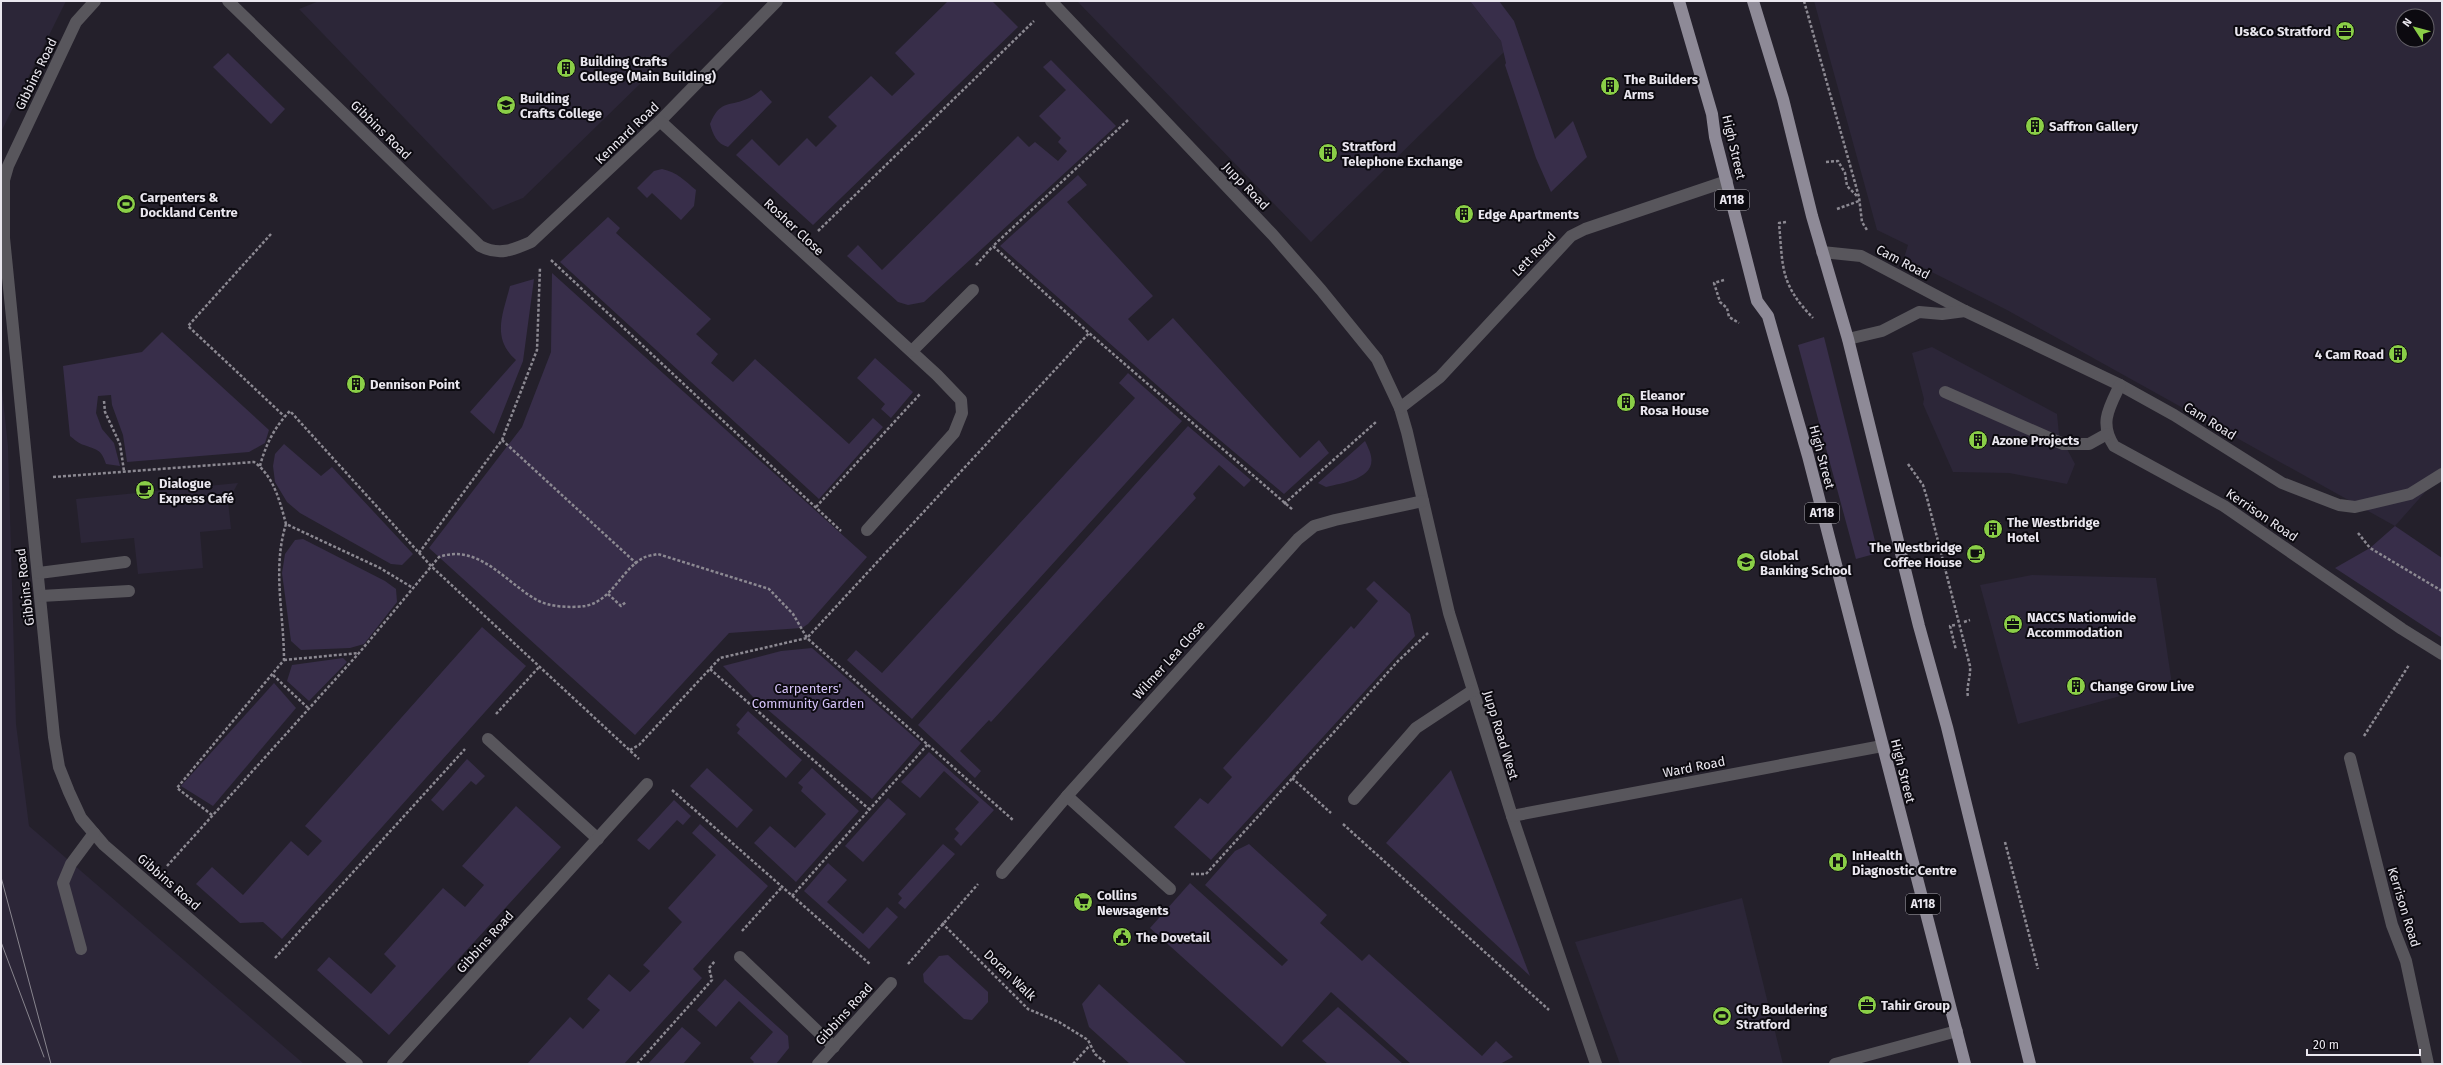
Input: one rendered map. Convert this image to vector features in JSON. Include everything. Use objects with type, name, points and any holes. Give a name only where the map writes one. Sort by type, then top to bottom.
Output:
[{"type":"main road","name":"High Street","points":[[1679,1],[1712,114],[1715,137],[1757,301],[1768,316],[1808,456],[1965,1064]]},
{"type":"main road","points":[[1753,1],[1800,167],[1822,252],[1848,339],[2030,1064]]},
{"type":"street","name":"Gibbins Road","points":[[95,1],[76,22],[8,166],[4,180],[4,238],[39,573],[54,737],[59,767],[81,818],[104,845],[357,1064]]},
{"type":"street","name":"Gibbins Road","points":[[228,1],[480,246]]},
{"type":"street","name":"Kennard Road","points":[[480,246],[490,252],[508,252],[536,246],[777,1]]},
{"type":"street","name":"Jupp Road","points":[[1052,2],[1272,234],[1321,290],[1377,359],[1398,405]]},
{"type":"street","name":"Rosher Close","points":[[660,121],[798,250],[912,351],[961,400],[962,414],[954,434],[867,530]]},
{"type":"street","name":"Lett Road","points":[[1398,405],[1440,377],[1570,236],[1585,229],[1727,181]]},
{"type":"street","name":"Cam Road","points":[[1822,252],[1862,256],[1965,311],[2120,385],[2174,415],[2282,483],[2339,505],[2355,508],[2410,494],[2442,474]]},
{"type":"street","points":[[912,351],[973,290]]},
{"type":"street","points":[[1848,339],[1882,331],[1919,312],[1942,314],[1965,311]]},
{"type":"street","points":[[1944,392],[2063,444],[2089,444],[2107,434],[2106,422],[2120,385]]},
{"type":"street","name":"Jupp Road West","points":[[1398,405],[1449,613],[1472,691],[1594,1063]]},
{"type":"street","name":"Kerrison Road","points":[[2107,434],[2114,446],[2224,506],[2442,654]]},
{"type":"street","name":"Wilmer Lea Close","points":[[1002,873],[1067,796],[1298,539],[1314,526],[1422,501]]},
{"type":"street","points":[[39,573],[125,562]]},
{"type":"street","points":[[41,596],[129,591]]},
{"type":"street","points":[[1354,799],[1416,728],[1472,691]]},
{"type":"street","points":[[488,738],[598,839]]},
{"type":"street","name":"Ward Road","points":[[1512,816],[1882,746]]},
{"type":"street","name":"Kerrison Road","points":[[2350,758],[2392,925],[2406,961],[2428,1064]]},
{"type":"street","name":"Gibbins Road","points":[[393,1064],[647,784]]},
{"type":"street","points":[[1067,796],[1170,889]]},
{"type":"street","points":[[81,949],[63,883],[71,864],[94,833]]},
{"type":"street","points":[[740,957],[834,1047]]},
{"type":"street","name":"Gibbins Road","points":[[818,1064],[891,982]]},
{"type":"street","points":[[1835,1064],[1957,1031]]},
{"type":"path","points":[[1804,1],[1859,197],[1862,222],[1868,233]]},
{"type":"path","points":[[798,250],[1052,2]]},
{"type":"path","points":[[1147,102],[993,246],[1089,333],[1284,504],[1314,526]]},
{"type":"path","points":[[1800,167],[1838,161],[1845,173],[1847,186],[1859,197]]},
{"type":"path","points":[[1846,207],[1859,201]]},
{"type":"path","points":[[1791,222],[1779,223],[1782,264],[1789,288],[1799,303],[1815,319]]},
{"type":"path","points":[[271,234],[188,326],[284,416]]},
{"type":"path","points":[[419,554],[502,440],[537,350],[541,277],[536,246]]},
{"type":"path","points":[[536,246],[843,532]]},
{"type":"path","points":[[1778,265],[1782,264]]},
{"type":"path","points":[[1723,280],[1714,283],[1720,302],[1727,308],[1729,317],[1744,324]]},
{"type":"path","points":[[630,750],[639,745],[720,658],[807,638],[1089,333]]},
{"type":"path","points":[[816,507],[937,375]]},
{"type":"path","points":[[104,402],[105,412],[120,444],[124,471]]},
{"type":"path","points":[[1284,504],[1398,405]]},
{"type":"path","points":[[260,466],[265,448],[284,416],[290,411],[431,566]]},
{"type":"path","points":[[502,440],[637,564]]},
{"type":"path","points":[[1906,461],[1922,486],[1927,498],[1970,666],[1971,675],[1967,690],[1969,703]]},
{"type":"path","points":[[29,479],[229,462],[254,462],[260,466],[270,479],[286,524],[283,536],[278,580],[284,660],[177,788],[212,815]]},
{"type":"path","points":[[2339,505],[2370,548],[2442,592]]},
{"type":"path","points":[[286,524],[380,568],[413,588]]},
{"type":"path","points":[[150,884],[359,653],[439,557],[452,553],[467,556],[490,564],[538,601],[555,606],[585,606],[600,600],[608,594],[642,559],[658,554],[769,589],[793,614],[807,638],[1020,826],[1039,831]]},
{"type":"path","points":[[871,557],[876,562]]},
{"type":"path","points":[[608,594],[621,606],[626,602]]},
{"type":"path","points":[[1170,889],[1189,874],[1206,874],[1398,661],[1449,613]]},
{"type":"path","points":[[1964,622],[1970,620]]},
{"type":"path","points":[[1955,625],[1950,626],[1956,650]]},
{"type":"path","points":[[2350,758],[2424,642]]},
{"type":"path","points":[[284,660],[359,653]]},
{"type":"path","points":[[495,715],[540,666]]},
{"type":"path","points":[[710,669],[870,810]]},
{"type":"path","points":[[272,675],[309,709]]},
{"type":"path","points":[[258,977],[470,743]]},
{"type":"path","points":[[792,896],[928,744]]},
{"type":"path","points":[[1292,778],[1334,816]]},
{"type":"path","points":[[1340,821],[1553,1013]]},
{"type":"path","points":[[2004,838],[2038,969]]},
{"type":"path","points":[[891,982],[986,875],[1002,873]]},
{"type":"path","points":[[739,934],[782,887]]},
{"type":"path","name":"Doran Walk","points":[[942,923],[1028,1008],[1059,1022],[1088,1040],[1090,1045],[1107,1064]]},
{"type":"path","points":[[637,1064],[712,980],[709,968],[719,956]]},
{"type":"path","points":[[1073,1064],[1090,1045]]},
{"type":"shaded area","points":[[1,1],[66,1],[1,132]]},
{"type":"shaded area","name":"Building Crafts College","points":[[319,1],[725,1],[523,198],[493,210],[299,9]]},
{"type":"shaded area","name":"Stratford Telephone Exchange","points":[[1077,1],[1470,1],[1501,41],[1504,52],[1311,242]]},
{"type":"shaded area","points":[[1814,1],[2442,1],[2442,473],[2395,526],[2007,310],[1904,258],[1908,245],[1877,230]]},
{"type":"shaded area","points":[[1932,347],[2057,414],[2059,434],[2075,464],[2067,484],[2009,473],[1953,472],[1923,404],[1924,399],[1912,353]]},
{"type":"shaded area","points":[[1,381],[8,446],[16,724],[29,826],[304,1064],[1,1064]]},
{"type":"shaded area","points":[[238,483],[228,501],[231,529],[200,532],[203,568],[138,574],[134,538],[81,543],[76,499]]},
{"type":"shaded area","points":[[2032,575],[2156,578],[2172,684],[2146,689],[2018,724],[1980,585]]},
{"type":"shaded area","points":[[1742,898],[1783,1064],[1620,1064],[1575,942]]},
{"type":"green space","points":[[948,1],[992,1],[1018,27],[813,225],[736,155],[752,139],[779,166],[807,138],[816,147],[837,126],[828,117],[871,76],[892,96],[915,74],[895,53]]},
{"type":"green space","points":[[1470,1],[1499,1],[1514,21],[1555,139],[1573,121],[1587,157],[1551,192],[1536,158],[1505,65],[1506,63],[1501,41]]},
{"type":"green space","points":[[228,53],[285,109],[271,124],[213,67]]},
{"type":"green space","points":[[1051,60],[1116,126],[924,302],[908,305],[898,302],[847,256],[858,245],[882,270],[1018,136],[1029,147],[1035,142],[1058,161],[1067,151],[1058,142],[1061,138],[1039,116],[1066,90],[1043,67]]},
{"type":"green space","points":[[761,90],[772,102],[728,147],[721,144],[714,135],[710,124],[717,111],[725,106],[749,98]]},
{"type":"green space","points":[[662,169],[676,175],[696,190],[694,206],[681,220],[652,193],[647,198],[637,188],[654,171]]},
{"type":"green space","points":[[1078,175],[1087,185],[1067,202],[1153,296],[1128,319],[1148,341],[1173,318],[1300,458],[1319,440],[1329,453],[1284,494],[1195,419],[1000,246]]},
{"type":"green space","points":[[608,217],[620,228],[616,233],[711,319],[696,334],[718,354],[711,363],[733,382],[755,359],[849,444],[873,418],[883,427],[819,499],[560,262]]},
{"type":"green space","points":[[552,273],[867,557],[808,624],[802,628],[729,633],[635,735],[429,548],[522,427],[551,352]]},
{"type":"green space","points":[[534,279],[523,361],[494,434],[470,412],[516,360],[508,352],[501,334],[502,316],[510,286]]},
{"type":"green space","points":[[162,332],[269,430],[265,443],[249,452],[127,462],[123,435],[112,405],[111,395],[98,396],[96,413],[102,429],[114,443],[120,466],[106,464],[98,450],[80,444],[70,436],[63,366],[142,352]]},
{"type":"green space","points":[[1824,337],[1878,553],[1856,559],[1798,345]]},
{"type":"green space","points":[[875,358],[913,392],[891,418],[881,409],[885,404],[857,378]]},
{"type":"green space","points":[[1128,373],[1182,421],[912,719],[847,660],[856,650],[882,673],[1135,398],[1119,383]]},
{"type":"green space","points":[[1188,426],[1251,480],[1244,487],[1219,465],[1193,494],[1196,498],[991,722],[989,720],[960,751],[981,771],[975,778],[918,725]]},
{"type":"green space","points":[[1365,441],[1371,454],[1371,464],[1363,475],[1356,479],[1326,487],[1318,483]]},
{"type":"green space","points":[[284,444],[321,476],[332,467],[413,554],[402,565],[391,564],[300,513],[287,502],[275,482],[273,466],[275,454]]},
{"type":"green space","points":[[2395,526],[2442,558],[2442,638],[2335,568],[2370,548]]},
{"type":"green space","points":[[303,539],[385,581],[396,589],[397,602],[364,644],[350,648],[301,650],[291,641],[282,573],[285,554],[295,540]]},
{"type":"green space","points":[[1374,581],[1410,614],[1415,636],[1211,860],[1174,827],[1200,798],[1208,804],[1232,777],[1223,768],[1351,626],[1354,629],[1378,601],[1366,589]]},
{"type":"green space","points":[[482,627],[526,666],[282,939],[263,922],[240,923],[196,884],[212,867],[243,895],[291,841],[308,856],[322,841],[305,826]]},
{"type":"green space","name":"Carpenters' Community Garden","points":[[812,648],[921,743],[872,799],[754,698],[723,666],[781,651]]},
{"type":"green space","points":[[343,658],[347,662],[309,701],[287,681],[292,665]]},
{"type":"green space","points":[[274,683],[296,708],[213,806],[181,786]]},
{"type":"green space","points":[[748,711],[802,760],[786,778],[737,733],[740,729],[736,725]]},
{"type":"green space","points":[[929,752],[994,810],[961,846],[954,839],[959,833],[955,829],[979,802],[944,771],[920,798],[901,782]]},
{"type":"green space","points":[[467,759],[485,776],[476,785],[471,781],[443,811],[431,800]]},
{"type":"green space","points":[[707,768],[753,810],[737,828],[690,786]]},
{"type":"green space","points":[[812,768],[859,811],[796,882],[754,843],[770,826],[795,848],[826,814],[801,791],[803,787],[798,783]]},
{"type":"green space","points":[[1451,770],[1530,976],[1386,843]]},
{"type":"green space","points":[[888,798],[906,814],[863,862],[845,846]]},
{"type":"green space","points":[[674,800],[691,816],[683,825],[677,820],[649,850],[637,840]]},
{"type":"green space","points":[[516,806],[561,847],[389,1035],[317,970],[329,957],[371,994],[396,966],[384,954],[443,888],[465,907],[484,885],[462,866]]},
{"type":"green space","points":[[700,824],[768,886],[693,969],[702,978],[624,1064],[527,1064],[570,1017],[583,1029],[600,1010],[587,999],[609,974],[630,992],[650,971],[643,965],[682,922],[668,908],[716,855],[692,833]]},
{"type":"green space","points":[[943,844],[955,854],[905,909],[898,903],[902,898],[898,894]]},
{"type":"green space","points":[[1249,844],[1327,915],[1320,923],[1362,961],[1369,954],[1482,1056],[1496,1041],[1513,1057],[1500,1064],[1411,1064],[1331,992],[1282,1047],[1150,928],[1190,883],[1282,966],[1288,960],[1205,885],[1235,851]]},
{"type":"green space","points":[[828,863],[847,880],[827,902],[863,934],[887,907],[898,917],[869,949],[804,891]]},
{"type":"green space","points":[[948,955],[988,992],[988,1002],[972,1020],[964,1019],[924,982],[923,974],[939,956]]},
{"type":"green space","points":[[725,979],[788,1036],[789,1048],[776,1064],[752,1064],[754,1062],[750,1058],[773,1032],[739,1001],[716,1027],[697,1010]]},
{"type":"green space","points":[[1099,984],[1187,1064],[1130,1064],[1089,1027],[1082,1004]]},
{"type":"green space","points":[[1338,1007],[1403,1064],[1328,1064],[1302,1041]]},
{"type":"green space","points":[[682,1027],[701,1043],[683,1064],[648,1064]]},
{"type":"tram line","points":[[1,877],[51,1064]]},
{"type":"tram line","points":[[1,942],[44,1057]]},
{"type":"place","name":"Us&Co Stratford","points":[[2345,31]]},
{"type":"place","name":"Building Crafts College (Main Building)","points":[[566,68]]},
{"type":"place","name":"The Builders Arms","points":[[1610,86]]},
{"type":"place","name":"Building Crafts College","points":[[506,105]]},
{"type":"place","name":"Saffron Gallery","points":[[2035,126]]},
{"type":"place","name":"Stratford Telephone Exchange","points":[[1328,153]]},
{"type":"place","name":"Carpenters & Dockland Centre","points":[[126,204]]},
{"type":"place","name":"Edge Apartments","points":[[1464,214]]},
{"type":"place","name":"4 Cam Road","points":[[2398,354]]},
{"type":"place","name":"Dennison Point","points":[[356,384]]},
{"type":"place","name":"Eleanor Rosa House","points":[[1626,402]]},
{"type":"place","name":"Azone Projects","points":[[1978,440]]},
{"type":"place","name":"Dialogue Express Café","points":[[145,490]]},
{"type":"place","name":"The Westbridge Hotel","points":[[1993,529]]},
{"type":"place","name":"The Westbridge Coffee House","points":[[1976,554]]},
{"type":"place","name":"Global Banking School","points":[[1746,562]]},
{"type":"place","name":"NACCS Nationwide Accommodation","points":[[2013,624]]},
{"type":"place","name":"Change Grow Live","points":[[2076,686]]},
{"type":"place","name":"InHealth Diagnostic Centre","points":[[1838,862]]},
{"type":"place","name":"Collins Newsagents","points":[[1083,902]]},
{"type":"place","name":"The Dovetail","points":[[1122,937]]},
{"type":"place","name":"Tahir Group","points":[[1867,1005]]},
{"type":"place","name":"City Bouldering Stratford","points":[[1722,1016]]}]
